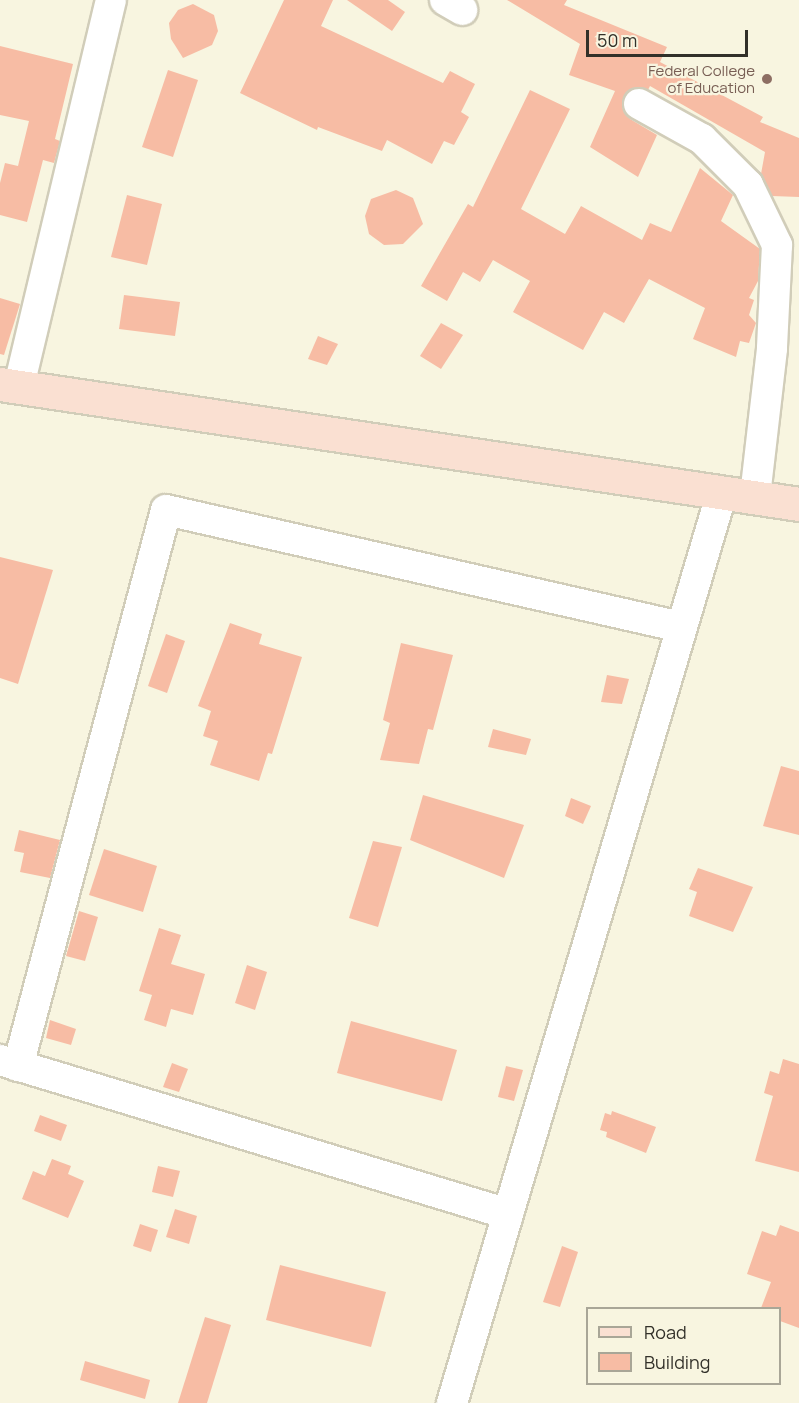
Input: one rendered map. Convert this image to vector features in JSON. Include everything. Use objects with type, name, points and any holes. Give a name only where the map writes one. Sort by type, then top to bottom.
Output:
[{"type":"main road","points":[[10,385],[799,504]]},
{"type":"street","points":[[10,385],[111,0]]},
{"type":"street","points":[[639,104],[702,139],[747,185],[777,245],[772,349],[755,497]]},
{"type":"street","points":[[452,1403],[722,492]]},
{"type":"street","points":[[508,1214],[9,1063],[166,510],[681,627]]},
{"type":"building","points":[[284,0],[333,0],[321,26],[443,83],[450,71],[475,84],[461,112],[469,117],[454,145],[444,141],[432,164],[387,140],[382,151],[318,127],[317,130],[240,93]]},
{"type":"building","points":[[347,0],[388,0],[405,12],[392,31]]},
{"type":"building","points":[[507,0],[567,0],[564,5],[667,47],[660,62],[763,117],[760,122],[799,138],[799,197],[772,196],[761,174],[765,152],[650,86],[648,90],[630,90],[622,104],[630,119],[657,135],[638,177],[590,147],[615,91],[569,75],[580,44]]},
{"type":"building","points":[[193,4],[214,15],[218,31],[212,45],[183,58],[171,39],[169,23],[178,10]]},
{"type":"building","points":[[0,46],[73,64],[55,139],[60,141],[54,163],[43,160],[27,222],[0,215],[0,183],[5,163],[18,166],[29,121],[0,115]]},
{"type":"building","points":[[168,70],[198,80],[173,157],[142,147]]},
{"type":"building","points":[[530,90],[570,109],[521,209],[565,234],[581,206],[642,240],[650,223],[671,232],[700,168],[733,195],[721,221],[760,249],[758,281],[749,298],[754,300],[749,315],[756,323],[749,343],[740,341],[736,357],[693,339],[705,308],[649,279],[624,323],[604,312],[583,350],[513,312],[530,281],[493,260],[480,282],[463,272],[447,301],[421,286],[468,204],[473,207]]},
{"type":"building","points":[[396,190],[413,198],[423,224],[403,244],[384,245],[369,234],[365,216],[371,199]]},
{"type":"building","points":[[127,195],[162,204],[147,265],[111,257]]},
{"type":"building","points":[[124,295],[180,302],[175,336],[119,329]]},
{"type":"building","points":[[0,298],[20,304],[4,355],[0,354]]},
{"type":"building","points":[[441,323],[463,335],[441,369],[420,356]]},
{"type":"building","points":[[318,336],[338,344],[327,365],[308,359]]},
{"type":"building","points":[[0,557],[53,570],[18,684],[0,678]]},
{"type":"building","points":[[230,623],[262,634],[259,644],[302,657],[272,754],[268,753],[259,781],[210,765],[218,741],[203,736],[211,711],[198,706]]},
{"type":"building","points":[[166,634],[185,641],[167,693],[148,686]]},
{"type":"building","points":[[401,643],[453,655],[433,730],[428,729],[419,764],[380,760],[390,723],[383,720]]},
{"type":"building","points":[[607,675],[629,679],[622,704],[601,702]]},
{"type":"building","points":[[493,729],[531,739],[526,755],[488,747]]},
{"type":"building","points":[[781,766],[799,771],[799,835],[763,826]]},
{"type":"building","points":[[423,795],[524,825],[504,878],[410,840]]},
{"type":"building","points":[[571,798],[591,806],[583,824],[565,816]]},
{"type":"building","points":[[19,830],[60,840],[50,878],[20,872],[24,853],[14,851]]},
{"type":"building","points":[[373,841],[402,847],[378,927],[349,918]]},
{"type":"building","points":[[104,849],[157,866],[143,912],[89,895]]},
{"type":"building","points":[[698,868],[753,887],[733,932],[689,916],[697,892],[689,889]]},
{"type":"building","points":[[79,911],[98,917],[85,961],[66,956]]},
{"type":"building","points":[[159,928],[181,935],[171,964],[205,974],[193,1015],[171,1009],[166,1027],[144,1020],[152,995],[139,991]]},
{"type":"building","points":[[247,965],[267,972],[255,1010],[235,1003]]},
{"type":"building","points":[[50,1020],[76,1029],[71,1045],[46,1038]]},
{"type":"building","points":[[351,1021],[457,1050],[442,1101],[337,1073]]},
{"type":"building","points":[[783,1059],[799,1064],[799,1172],[755,1161],[773,1096],[764,1093],[770,1071],[779,1074]]},
{"type":"building","points":[[172,1063],[188,1069],[179,1092],[163,1087]]},
{"type":"building","points":[[506,1066],[523,1070],[514,1101],[498,1097]]},
{"type":"building","points":[[612,1111],[656,1127],[646,1153],[606,1137],[607,1132],[600,1130],[605,1113],[611,1115]]},
{"type":"building","points":[[40,1115],[67,1125],[61,1141],[34,1131]]},
{"type":"building","points":[[52,1159],[71,1166],[68,1174],[84,1181],[68,1218],[22,1199],[33,1171],[45,1176]]},
{"type":"building","points":[[158,1166],[180,1171],[173,1197],[152,1192]]},
{"type":"building","points":[[175,1209],[197,1216],[189,1244],[166,1237]]},
{"type":"building","points":[[140,1224],[158,1230],[151,1252],[133,1246]]},
{"type":"building","points":[[780,1225],[799,1232],[799,1328],[781,1321],[781,1307],[761,1307],[771,1282],[747,1274],[762,1231],[776,1236]]},
{"type":"building","points":[[562,1246],[578,1252],[560,1307],[543,1302]]},
{"type":"building","points":[[280,1265],[386,1292],[371,1347],[266,1320]]},
{"type":"building","points":[[205,1317],[231,1325],[207,1403],[178,1403]]},
{"type":"building","points":[[85,1361],[150,1380],[145,1399],[80,1380]]},
{"type":"place","name":"Federal College of Education","points":[[767,79]]}]
